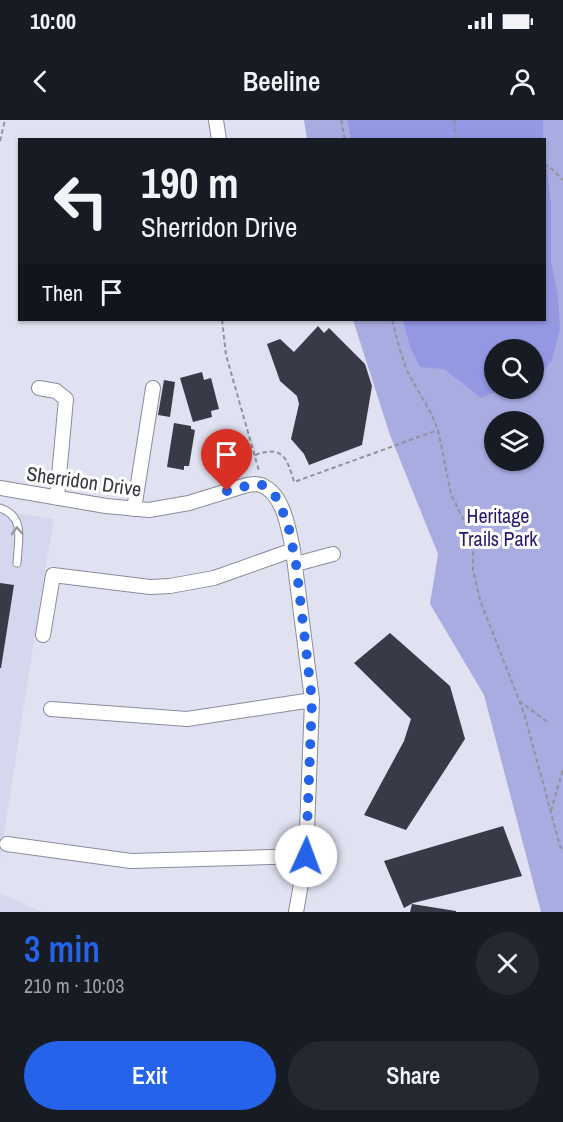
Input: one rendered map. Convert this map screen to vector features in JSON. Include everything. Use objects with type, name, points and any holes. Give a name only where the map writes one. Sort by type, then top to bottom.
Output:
[{"type":"street","points":[[216,120],[219,138]]},
{"type":"street","points":[[39,388],[56,391],[66,399],[57,498]]},
{"type":"street","points":[[134,509],[153,388]]},
{"type":"street","name":"Sherridon Drive","points":[[0,488],[149,510],[189,503],[247,485],[265,486]]},
{"type":"street","points":[[265,486],[277,498],[289,529],[295,557],[312,700],[306,856],[296,912]]},
{"type":"street","points":[[43,635],[53,575],[150,587],[170,586],[214,578],[295,557],[333,554]]},
{"type":"street","points":[[51,709],[187,719],[312,700]]},
{"type":"street","points":[[7,844],[131,861],[306,856]]},
{"type":"lane","points":[[0,508],[8,511],[17,521],[19,529],[16,563]]},
{"type":"path","points":[[0,141],[4,120]]},
{"type":"path","points":[[341,120],[345,138]]},
{"type":"path","points":[[454,120],[456,138]]},
{"type":"path","points":[[546,165],[563,180]]},
{"type":"path","points":[[222,321],[226,355],[265,486]]},
{"type":"path","points":[[392,321],[407,371],[438,430],[452,494],[472,537],[473,570],[480,600],[524,713],[563,851]]},
{"type":"path","points":[[255,455],[271,451],[285,457],[294,482],[438,430]]},
{"type":"path","points":[[519,701],[549,723]]},
{"type":"path","points":[[551,811],[563,768]]},
{"type":"shaded area","points":[[347,120],[543,120],[543,138],[351,138]]},
{"type":"shaded area","points":[[546,161],[551,205],[551,260],[558,297],[560,329],[552,360],[544,371],[544,339],[484,339],[484,397],[481,398],[444,369],[420,367],[410,347],[403,321],[546,321]]},
{"type":"shaded area","points":[[0,511],[54,519],[0,860]]},
{"type":"shaded area","points":[[0,893],[42,912],[0,912]]},
{"type":"green space","name":"Heritage Trails Park","points":[[304,120],[563,120],[563,912],[541,912],[484,695],[430,604],[438,554],[390,435],[353,321],[546,321],[546,138],[307,138]]},
{"type":"building","points":[[318,326],[324,333],[329,328],[365,364],[372,386],[362,445],[309,465],[304,454],[291,439],[299,404],[297,396],[280,381],[267,344],[280,339],[294,352]]},
{"type":"building","points":[[202,372],[204,380],[211,378],[219,409],[211,411],[212,417],[193,422],[180,378]]},
{"type":"building","points":[[164,380],[175,382],[170,417],[158,415]]},
{"type":"building","points":[[174,423],[191,426],[191,429],[195,430],[189,466],[184,466],[184,470],[167,467]]},
{"type":"building","points":[[0,583],[14,585],[1,668],[0,668]]},
{"type":"building","points":[[390,633],[450,686],[465,739],[406,830],[364,815],[404,741],[411,719],[354,663]]},
{"type":"building","points":[[503,826],[522,876],[413,903],[404,908],[384,861]]},
{"type":"building","points":[[412,904],[456,911],[456,912],[410,912]]},
{"type":"route","points":[[227,491],[254,484],[267,488],[277,498],[289,529],[296,564],[312,700],[306,856]]}]
